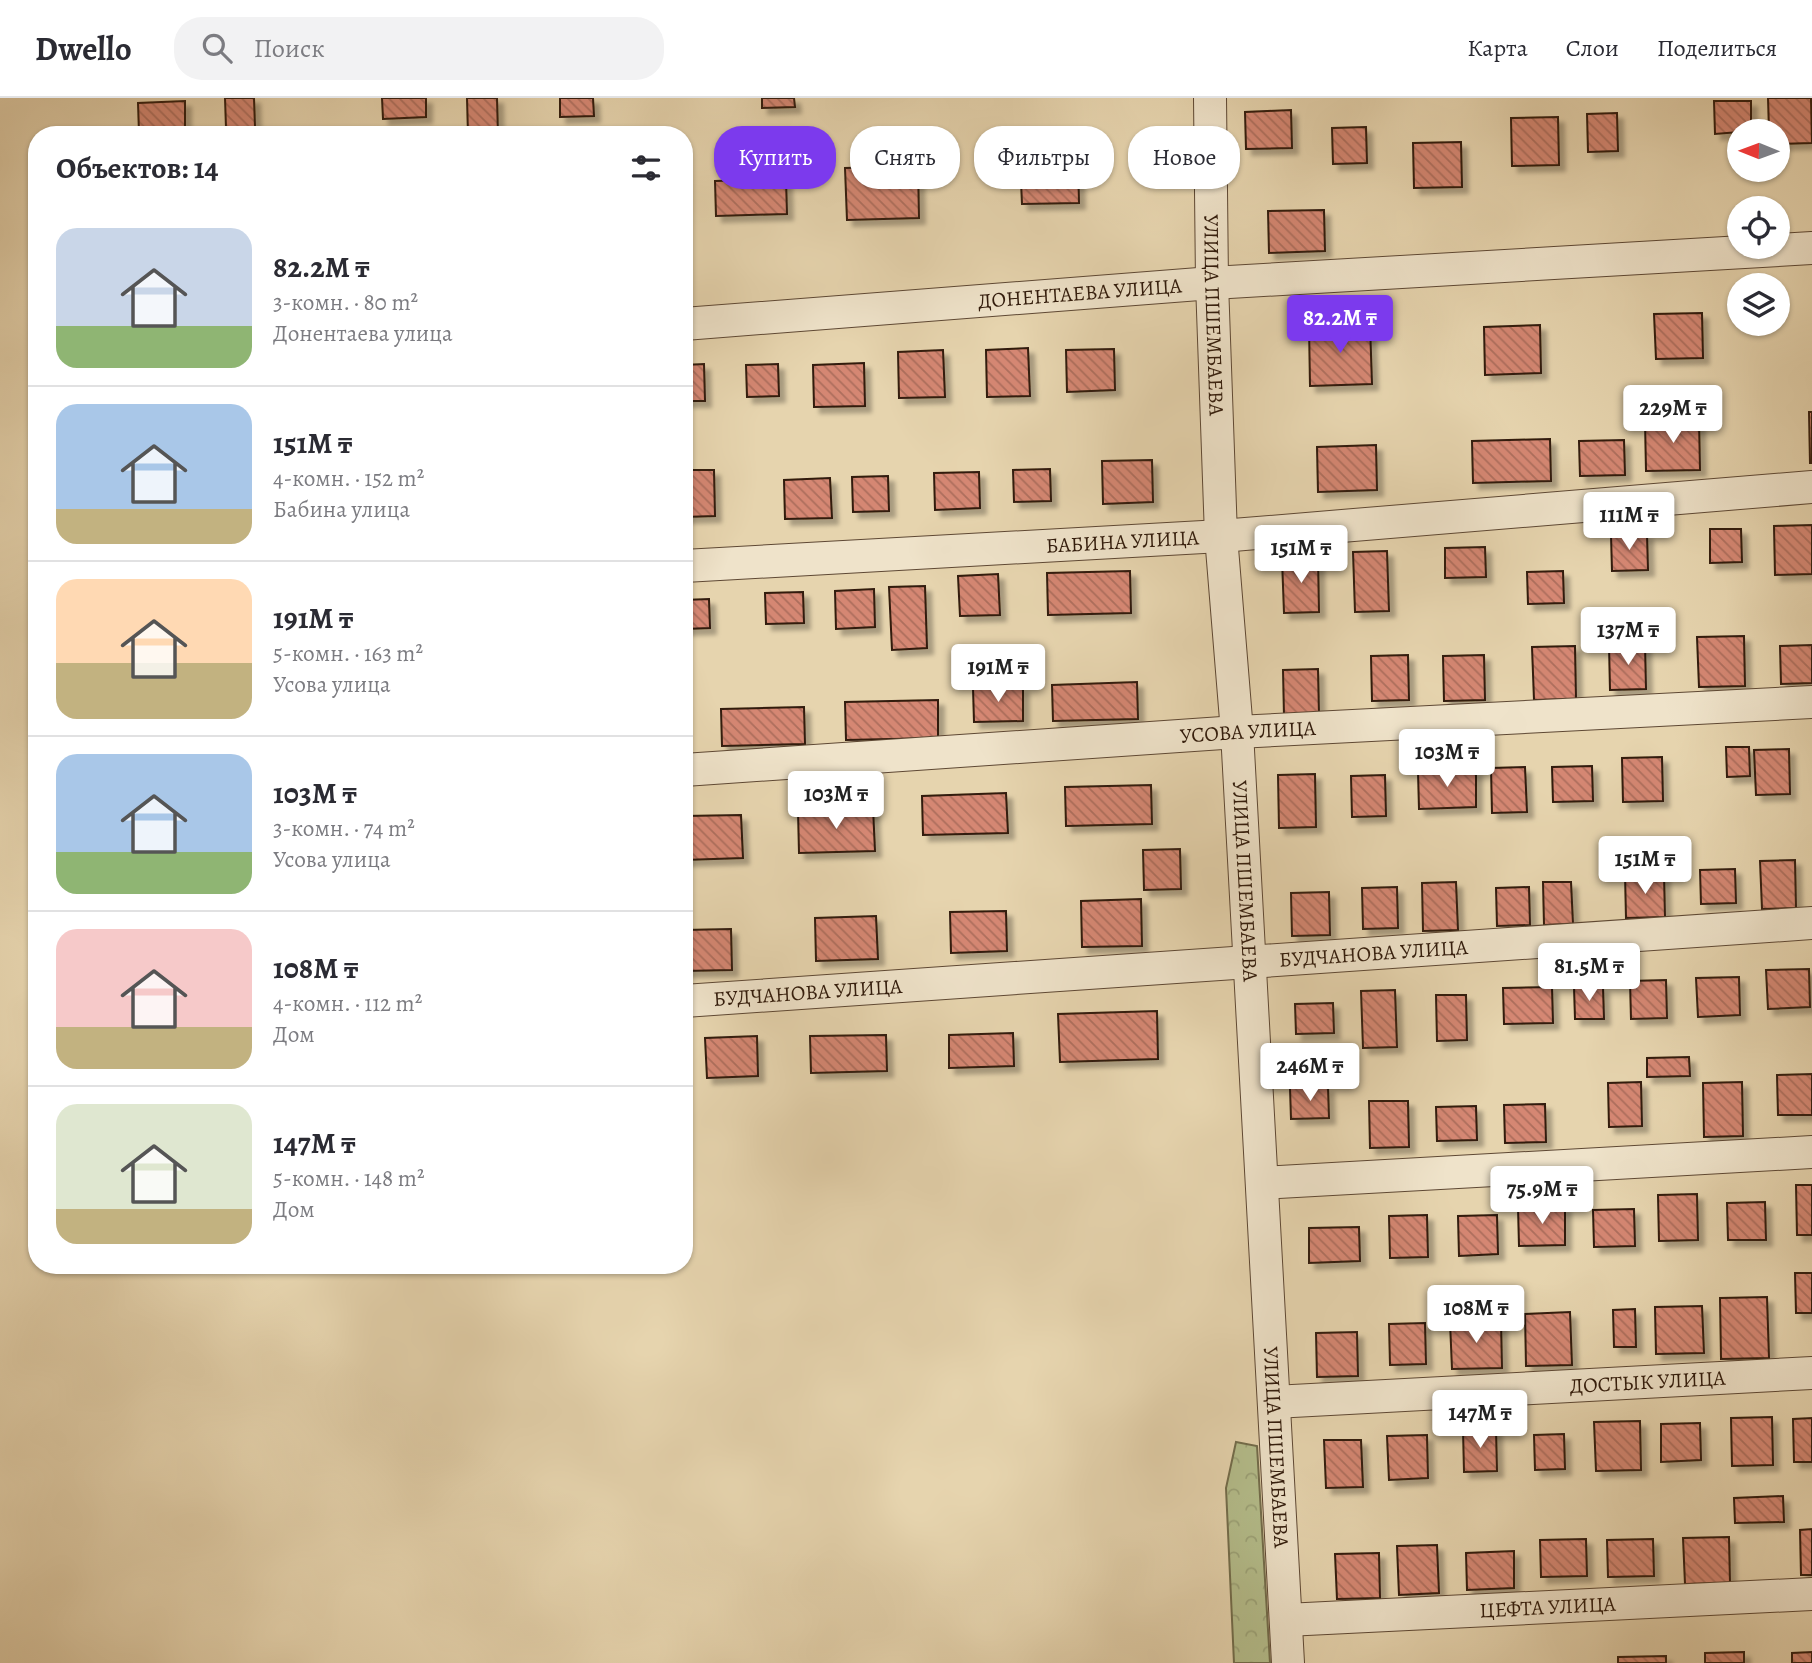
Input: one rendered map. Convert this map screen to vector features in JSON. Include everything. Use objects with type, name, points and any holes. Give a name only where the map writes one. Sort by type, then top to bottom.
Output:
[{"type":"street","name":"УЛИЦА ПШЕМБАЕВА","points":[[1210,98],[1212,283],[1220,536],[1237,732],[1288,1663]]},
{"type":"street","name":"ДОНЕНТАЕВА УЛИЦА","points":[[693,323],[1212,283],[1812,248]]},
{"type":"street","name":"БАБИНА УЛИЦА","points":[[693,565],[1220,536],[1812,487]]},
{"type":"street","name":"УСОВА УЛИЦА","points":[[693,769],[1237,732],[1812,702]]},
{"type":"street","name":"БУДЧАНОВА УЛИЦА","points":[[693,999],[1812,923]]},
{"type":"street","points":[[1262,1183],[1812,1152]]},
{"type":"street","name":"ДОСТЫК УЛИЦА","points":[[1274,1402],[1812,1373]]},
{"type":"street","name":"ЦЕФТА УЛИЦА","points":[[1286,1620],[1812,1594]]},
{"type":"green space","points":[[1236,1442],[1257,1446],[1270,1663],[1234,1663],[1226,1488]]},
{"type":"building","points":[[225,98],[254,98],[255,126],[226,126]]},
{"type":"building","points":[[382,98],[426,98],[426,117],[383,119]]},
{"type":"building","points":[[467,98],[497,98],[498,126],[468,126]]},
{"type":"building","points":[[560,98],[593,98],[594,116],[560,117]]},
{"type":"building","points":[[762,98],[794,98],[795,107],[762,108]]},
{"type":"building","points":[[1768,98],[1811,98],[1812,143],[1790,144],[1790,119],[1769,119]]},
{"type":"building","points":[[185,101],[185,126],[139,126],[138,103]]},
{"type":"building","points":[[1714,101],[1751,101],[1751,119],[1727,119],[1727,133],[1715,134]]},
{"type":"building","points":[[1291,110],[1292,148],[1246,149],[1245,112]]},
{"type":"building","points":[[1617,113],[1618,151],[1588,152],[1587,114]]},
{"type":"building","points":[[1558,117],[1559,165],[1512,166],[1511,118]]},
{"type":"building","points":[[1366,127],[1367,163],[1333,164],[1332,128]]},
{"type":"building","points":[[1461,142],[1462,187],[1414,188],[1413,143]]},
{"type":"building","points":[[845,168],[850,168],[850,189],[918,189],[919,218],[847,220]]},
{"type":"building","points":[[715,189],[786,189],[787,214],[716,216]]},
{"type":"building","points":[[1021,189],[1079,189],[1079,203],[1022,204]]},
{"type":"building","points":[[1324,210],[1325,251],[1269,253],[1268,211]]},
{"type":"building","points":[[1702,313],[1703,358],[1656,359],[1654,314]]},
{"type":"building","points":[[1370,325],[1372,384],[1310,386],[1309,326]]},
{"type":"building","points":[[1540,325],[1541,373],[1485,375],[1484,327]]},
{"type":"building","points":[[1028,348],[1030,396],[987,397],[986,350]]},
{"type":"building","points":[[1114,349],[1115,390],[1067,392],[1066,350]]},
{"type":"building","points":[[943,350],[945,397],[899,398],[898,352]]},
{"type":"building","points":[[864,363],[865,406],[814,407],[813,365]]},
{"type":"building","points":[[704,364],[705,401],[693,401],[693,365]]},
{"type":"building","points":[[778,364],[779,396],[747,397],[746,365]]},
{"type":"building","points":[[1809,412],[1812,412],[1812,463],[1810,463]]},
{"type":"building","points":[[1699,419],[1700,470],[1646,471],[1645,421]]},
{"type":"building","points":[[1550,439],[1551,481],[1473,483],[1472,441]]},
{"type":"building","points":[[1624,440],[1625,475],[1580,476],[1579,441]]},
{"type":"building","points":[[1376,445],[1377,490],[1318,492],[1317,447]]},
{"type":"building","points":[[1152,460],[1153,502],[1103,504],[1102,461]]},
{"type":"building","points":[[1050,469],[1051,501],[1014,502],[1013,470]]},
{"type":"building","points":[[693,470],[714,470],[715,516],[693,517]]},
{"type":"building","points":[[979,472],[980,508],[935,510],[934,473]]},
{"type":"building","points":[[888,476],[889,511],[853,512],[852,477]]},
{"type":"building","points":[[830,478],[832,518],[785,519],[784,480]]},
{"type":"building","points":[[1812,525],[1812,574],[1775,575],[1774,526]]},
{"type":"building","points":[[1710,529],[1741,529],[1742,562],[1710,563]]},
{"type":"building","points":[[1647,534],[1648,570],[1612,571],[1611,535]]},
{"type":"building","points":[[1485,547],[1486,577],[1445,578],[1445,548]]},
{"type":"building","points":[[1387,551],[1389,611],[1355,612],[1353,552]]},
{"type":"building","points":[[1318,558],[1319,612],[1284,613],[1282,559]]},
{"type":"building","points":[[1130,571],[1131,613],[1048,615],[1047,573]]},
{"type":"building","points":[[1563,571],[1564,603],[1528,604],[1527,572]]},
{"type":"building","points":[[998,574],[1000,615],[960,616],[958,576]]},
{"type":"building","points":[[925,586],[927,648],[892,650],[889,587]]},
{"type":"building","points":[[874,589],[875,627],[836,629],[835,591]]},
{"type":"building","points":[[803,592],[804,623],[766,624],[765,593]]},
{"type":"building","points":[[709,599],[710,628],[693,629],[693,600]]},
{"type":"building","points":[[1744,636],[1745,686],[1699,687],[1697,637]]},
{"type":"building","points":[[1645,644],[1646,689],[1610,690],[1609,645]]},
{"type":"building","points":[[1812,645],[1812,683],[1781,684],[1780,646]]},
{"type":"building","points":[[1575,646],[1576,699],[1534,700],[1532,647]]},
{"type":"building","points":[[1408,655],[1409,700],[1372,701],[1371,656]]},
{"type":"building","points":[[1484,655],[1485,700],[1444,701],[1443,656]]},
{"type":"building","points":[[1318,669],[1319,715],[1284,716],[1283,670]]},
{"type":"building","points":[[1137,682],[1138,719],[1053,721],[1052,685]]},
{"type":"building","points":[[1023,687],[1023,721],[974,722],[973,688]]},
{"type":"building","points":[[938,700],[938,738],[846,740],[845,702]]},
{"type":"building","points":[[804,707],[805,744],[722,746],[721,709]]},
{"type":"building","points":[[1726,747],[1749,747],[1750,776],[1727,777]]},
{"type":"building","points":[[1789,749],[1790,794],[1756,795],[1754,750]]},
{"type":"building","points":[[1662,757],[1663,801],[1623,802],[1622,758]]},
{"type":"building","points":[[1592,766],[1593,801],[1553,802],[1552,767]]},
{"type":"building","points":[[1525,767],[1527,812],[1492,813],[1491,768]]},
{"type":"building","points":[[1476,770],[1476,807],[1419,809],[1418,772]]},
{"type":"building","points":[[1315,774],[1316,827],[1279,828],[1278,775]]},
{"type":"building","points":[[1385,775],[1386,816],[1352,817],[1351,776]]},
{"type":"building","points":[[1151,785],[1152,824],[1066,826],[1065,787]]},
{"type":"building","points":[[1006,793],[1008,833],[923,835],[922,796]]},
{"type":"building","points":[[873,808],[875,851],[799,853],[798,811]]},
{"type":"building","points":[[741,815],[743,858],[693,860],[693,816]]},
{"type":"building","points":[[1180,849],[1181,889],[1144,890],[1143,850]]},
{"type":"building","points":[[1795,860],[1796,908],[1762,909],[1760,861]]},
{"type":"building","points":[[1735,869],[1736,903],[1701,904],[1700,870]]},
{"type":"building","points":[[1625,874],[1664,874],[1665,917],[1626,918]]},
{"type":"building","points":[[1456,882],[1458,930],[1423,931],[1422,883]]},
{"type":"building","points":[[1543,882],[1571,882],[1573,924],[1544,925]]},
{"type":"building","points":[[1397,887],[1398,928],[1363,929],[1362,888]]},
{"type":"building","points":[[1529,887],[1530,925],[1497,926],[1496,888]]},
{"type":"building","points":[[1329,892],[1330,935],[1292,936],[1291,893]]},
{"type":"building","points":[[1141,899],[1142,946],[1082,947],[1081,901]]},
{"type":"building","points":[[1006,911],[1007,951],[951,953],[950,912]]},
{"type":"building","points":[[876,916],[878,959],[816,961],[815,918]]},
{"type":"building","points":[[731,929],[732,970],[693,971],[693,930]]},
{"type":"building","points":[[1809,969],[1810,1007],[1768,1009],[1766,970]]},
{"type":"building","points":[[1739,977],[1740,1015],[1698,1017],[1696,978]]},
{"type":"building","points":[[1666,980],[1667,1018],[1631,1019],[1630,981]]},
{"type":"building","points":[[1552,987],[1553,1023],[1504,1024],[1503,988]]},
{"type":"building","points":[[1574,987],[1603,987],[1604,1019],[1575,1019]]},
{"type":"building","points":[[1395,990],[1397,1047],[1363,1048],[1361,991]]},
{"type":"building","points":[[1436,995],[1466,995],[1467,1040],[1437,1041]]},
{"type":"building","points":[[1333,1003],[1334,1033],[1296,1034],[1295,1004]]},
{"type":"building","points":[[1157,1011],[1158,1059],[1060,1062],[1058,1014]]},
{"type":"building","points":[[1013,1033],[1014,1066],[949,1068],[949,1035]]},
{"type":"building","points":[[886,1035],[887,1071],[811,1073],[810,1036]]},
{"type":"building","points":[[757,1036],[758,1076],[707,1078],[705,1038]]},
{"type":"building","points":[[1689,1057],[1690,1076],[1647,1077],[1647,1058]]},
{"type":"building","points":[[1812,1074],[1812,1115],[1778,1115],[1777,1075]]},
{"type":"building","points":[[1641,1082],[1642,1126],[1609,1127],[1608,1083]]},
{"type":"building","points":[[1742,1082],[1743,1136],[1704,1137],[1703,1083]]},
{"type":"building","points":[[1328,1087],[1329,1118],[1291,1119],[1290,1088]]},
{"type":"building","points":[[1369,1101],[1408,1101],[1409,1147],[1370,1148]]},
{"type":"building","points":[[1545,1104],[1546,1142],[1505,1143],[1504,1105]]},
{"type":"building","points":[[1476,1106],[1477,1140],[1437,1141],[1436,1107]]},
{"type":"building","points":[[1796,1185],[1812,1185],[1812,1235],[1797,1235]]},
{"type":"building","points":[[1697,1194],[1698,1240],[1659,1241],[1658,1195]]},
{"type":"building","points":[[1765,1202],[1766,1240],[1728,1240],[1727,1203]]},
{"type":"building","points":[[1565,1206],[1565,1245],[1519,1246],[1518,1207]]},
{"type":"building","points":[[1634,1209],[1635,1246],[1594,1247],[1593,1210]]},
{"type":"building","points":[[1427,1215],[1428,1257],[1390,1258],[1389,1216]]},
{"type":"building","points":[[1497,1215],[1498,1254],[1459,1256],[1458,1216]]},
{"type":"building","points":[[1359,1227],[1360,1261],[1309,1263],[1309,1228]]},
{"type":"building","points":[[1795,1273],[1812,1273],[1812,1313],[1796,1313]]},
{"type":"building","points":[[1767,1297],[1769,1358],[1721,1359],[1720,1298]]},
{"type":"building","points":[[1702,1306],[1704,1353],[1656,1354],[1655,1307]]},
{"type":"building","points":[[1635,1309],[1636,1347],[1614,1347],[1613,1310]]},
{"type":"building","points":[[1570,1312],[1572,1365],[1526,1366],[1525,1314]]},
{"type":"building","points":[[1501,1321],[1502,1368],[1452,1369],[1450,1322]]},
{"type":"building","points":[[1425,1323],[1426,1364],[1390,1365],[1389,1324]]},
{"type":"building","points":[[1357,1332],[1358,1376],[1317,1377],[1316,1333]]},
{"type":"building","points":[[1772,1417],[1773,1465],[1732,1466],[1731,1418]]},
{"type":"building","points":[[1812,1418],[1812,1462],[1794,1462],[1793,1419]]},
{"type":"building","points":[[1640,1421],[1641,1470],[1596,1471],[1594,1422]]},
{"type":"building","points":[[1700,1423],[1701,1460],[1661,1462],[1661,1424]]},
{"type":"building","points":[[1496,1429],[1497,1471],[1464,1472],[1463,1430]]},
{"type":"building","points":[[1564,1434],[1565,1469],[1535,1470],[1534,1435]]},
{"type":"building","points":[[1427,1435],[1428,1478],[1389,1480],[1387,1436]]},
{"type":"building","points":[[1324,1440],[1361,1440],[1363,1487],[1326,1488]]},
{"type":"building","points":[[1783,1496],[1784,1522],[1735,1523],[1734,1498]]},
{"type":"building","points":[[1812,1529],[1812,1575],[1801,1575],[1800,1530]]},
{"type":"building","points":[[1729,1537],[1730,1583],[1685,1584],[1683,1538]]},
{"type":"building","points":[[1586,1539],[1587,1576],[1541,1577],[1540,1540]]},
{"type":"building","points":[[1653,1539],[1654,1576],[1608,1577],[1607,1540]]},
{"type":"building","points":[[1437,1545],[1439,1593],[1399,1595],[1397,1546]]},
{"type":"building","points":[[1514,1551],[1514,1588],[1467,1590],[1466,1553]]},
{"type":"building","points":[[1379,1553],[1380,1598],[1337,1599],[1335,1554]]},
{"type":"building","points":[[1744,1652],[1744,1663],[1705,1663],[1705,1653]]},
{"type":"building","points":[[1812,1652],[1812,1663],[1792,1663],[1792,1653]]},
{"type":"building","points":[[1666,1656],[1666,1663],[1618,1663],[1618,1657]]}]
